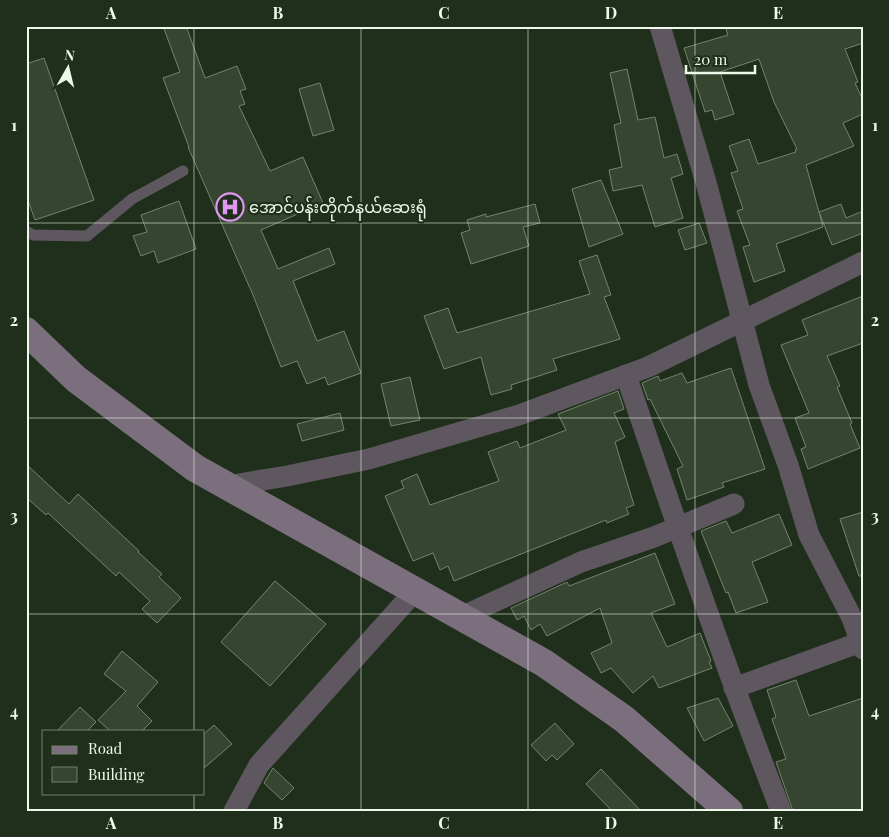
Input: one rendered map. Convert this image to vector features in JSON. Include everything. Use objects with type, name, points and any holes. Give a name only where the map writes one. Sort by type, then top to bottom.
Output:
[{"type":"main road","points":[[26,331],[76,379],[195,468],[544,662],[624,719],[729,811]]},
{"type":"street","points":[[660,26],[707,186],[759,385],[788,465],[809,535],[852,618],[862,646],[734,688]]},
{"type":"street","points":[[227,486],[369,459],[519,415],[648,367],[863,262]]},
{"type":"street","points":[[626,375],[677,528],[734,688],[781,811]]},
{"type":"street","points":[[461,617],[581,562],[677,528],[734,504]]},
{"type":"street","points":[[234,811],[259,765],[415,591]]},
{"type":"lane","points":[[26,231],[33,235],[86,236],[132,200],[184,171]]},
{"type":"building","points":[[163,26],[186,26],[205,78],[237,66],[246,89],[240,91],[245,104],[239,106],[270,171],[303,157],[323,203],[261,230],[278,269],[329,248],[335,264],[293,281],[317,341],[344,331],[361,373],[328,385],[325,377],[307,384],[297,361],[281,367],[253,295],[188,147],[163,78],[180,72]]},
{"type":"building","points":[[725,26],[863,26],[863,43],[845,49],[858,82],[855,83],[863,100],[863,114],[843,123],[854,146],[806,165],[823,227],[776,244],[785,271],[754,282],[743,247],[750,245],[737,211],[743,209],[731,173],[738,171],[729,146],[749,139],[758,164],[796,152],[795,150],[797,149],[774,102],[759,59],[720,72],[734,114],[715,120],[712,110],[705,112],[684,48],[728,35]]},
{"type":"building","points":[[44,58],[94,200],[35,220],[26,195],[26,64]]},
{"type":"building","points":[[627,69],[638,120],[655,117],[664,158],[677,154],[683,174],[671,178],[683,218],[655,227],[642,185],[613,191],[609,170],[622,167],[614,125],[621,123],[610,73]]},
{"type":"building","points":[[320,83],[334,130],[313,136],[299,89]]},
{"type":"building","points":[[601,180],[623,234],[589,247],[572,189]]},
{"type":"building","points":[[179,201],[196,249],[158,263],[154,251],[141,256],[133,236],[147,232],[141,215]]},
{"type":"building","points":[[535,204],[540,223],[523,227],[529,246],[471,264],[461,233],[470,230],[467,220]]},
{"type":"building","points":[[841,204],[846,218],[863,211],[863,233],[832,245],[819,212]]},
{"type":"building","points":[[699,223],[707,243],[685,250],[678,230]]},
{"type":"building","points":[[597,255],[611,295],[604,297],[620,339],[553,359],[557,370],[511,385],[512,389],[491,395],[481,357],[444,369],[424,316],[448,308],[457,333],[590,294],[579,261]]},
{"type":"building","points":[[863,296],[863,343],[827,356],[840,386],[837,387],[860,448],[808,469],[801,449],[806,447],[795,418],[809,413],[781,345],[808,335],[802,320]]},
{"type":"building","points":[[731,368],[765,469],[722,483],[724,487],[687,500],[677,469],[683,466],[650,399],[648,400],[642,383],[658,376],[660,381],[682,373],[687,383]]},
{"type":"building","points":[[410,377],[420,420],[391,426],[381,384]]},
{"type":"building","points":[[618,391],[624,409],[614,413],[625,437],[615,442],[634,505],[626,508],[629,514],[607,523],[606,520],[454,581],[448,566],[440,570],[433,553],[413,561],[385,496],[404,488],[401,481],[417,474],[430,505],[499,481],[488,452],[517,441],[520,448],[566,430],[558,414]]},
{"type":"building","points":[[340,413],[344,430],[302,441],[297,424]]},
{"type":"building","points":[[26,464],[69,504],[78,494],[162,574],[159,577],[181,598],[157,623],[142,609],[150,601],[119,572],[116,576],[48,513],[46,515],[26,497]]},
{"type":"building","points":[[863,512],[863,576],[859,576],[840,519]]},
{"type":"building","points":[[779,514],[792,545],[752,562],[768,602],[736,613],[701,531],[726,521],[732,533]]},
{"type":"building","points":[[655,553],[675,604],[651,613],[667,647],[700,633],[712,668],[659,688],[653,676],[633,693],[611,668],[601,673],[591,653],[612,643],[600,608],[547,636],[540,624],[531,630],[524,616],[517,620],[511,608],[567,582],[569,586]]},
{"type":"building","points":[[275,581],[326,624],[270,686],[221,642]]},
{"type":"building","points":[[122,651],[158,682],[137,706],[152,721],[143,730],[109,730],[98,720],[126,691],[104,674]]},
{"type":"building","points":[[796,680],[809,716],[863,698],[863,811],[793,811],[776,762],[786,759],[772,719],[776,717],[767,690]]},
{"type":"building","points":[[718,698],[733,726],[704,741],[687,708]]},
{"type":"building","points":[[80,707],[96,722],[88,730],[58,730]]},
{"type":"building","points":[[555,723],[574,744],[557,760],[552,755],[546,761],[531,745]]},
{"type":"building","points":[[214,725],[232,744],[205,767],[205,733]]},
{"type":"building","points":[[273,768],[294,788],[282,800],[264,783]]},
{"type":"building","points":[[601,769],[641,811],[612,811],[586,784]]},
{"type":"place","name":"အောင်ပန်းတိုက်နယ်ဆေးရုံ","points":[[230,207]]}]
